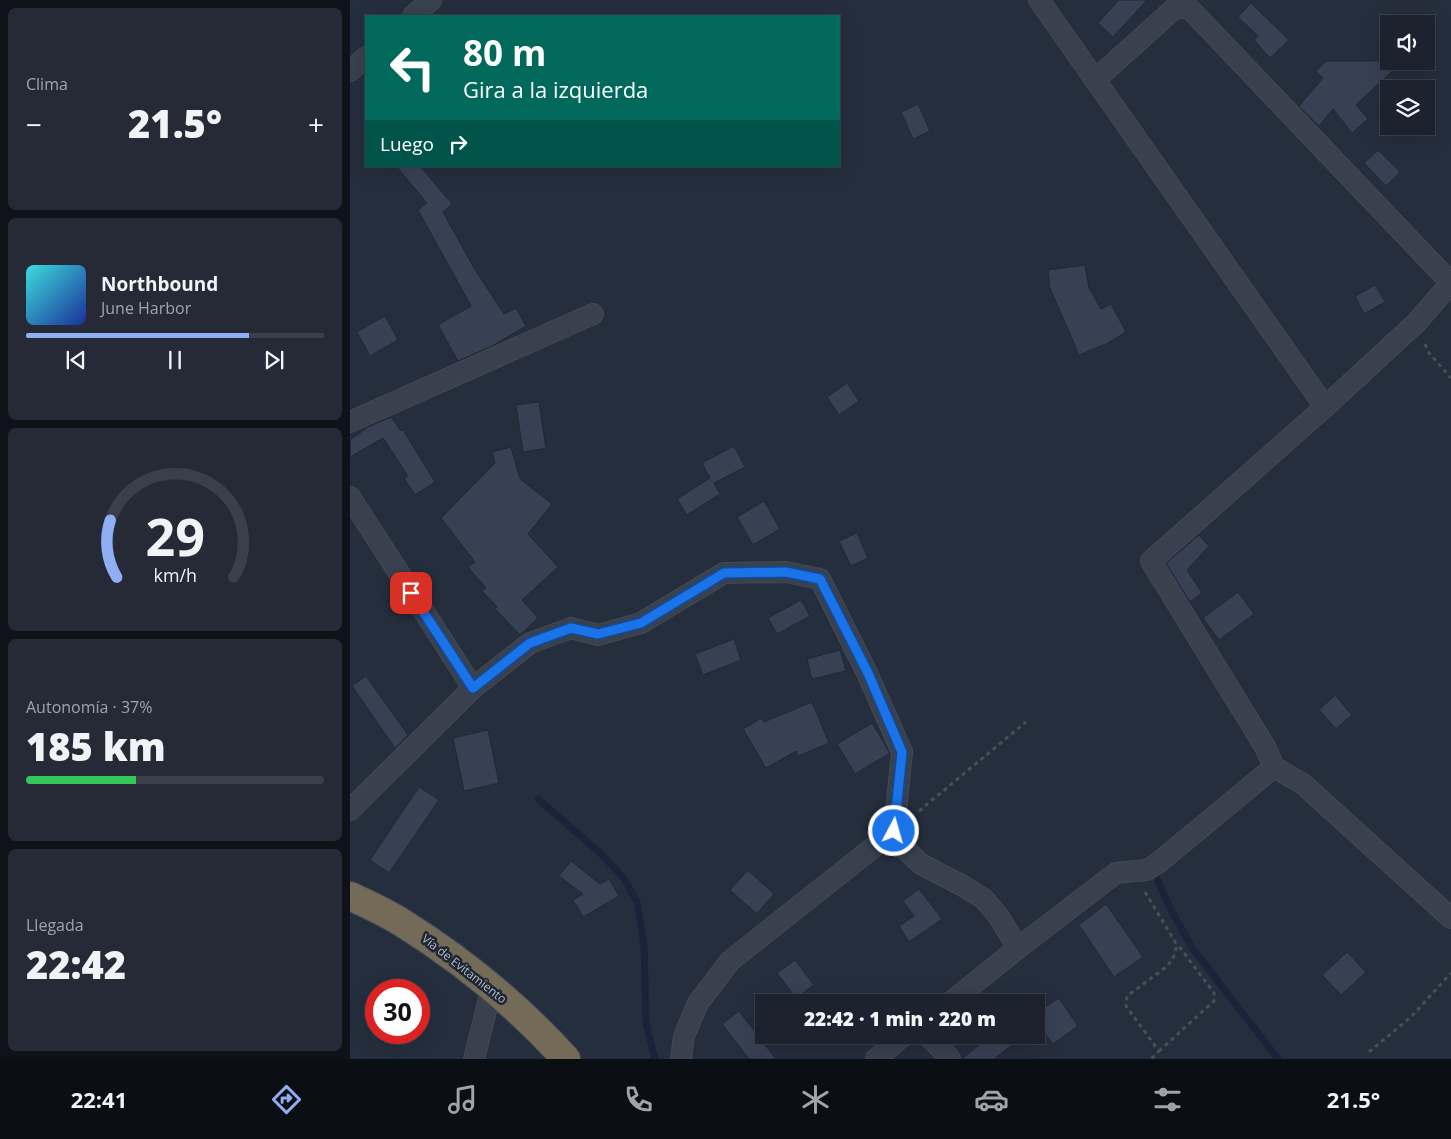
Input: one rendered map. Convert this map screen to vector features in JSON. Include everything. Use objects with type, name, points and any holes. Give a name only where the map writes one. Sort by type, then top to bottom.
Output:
[{"type":"highway","name":"Vía de Evitamiento","points":[[350,896],[400,921],[442,949],[492,988],[545,1036],[566,1059]]},
{"type":"street","points":[[414,15],[431,0]]},
{"type":"street","points":[[1039,0],[1325,406]]},
{"type":"street","points":[[1095,80],[1176,7],[1190,9],[1451,283],[1416,323],[1151,561],[1265,747],[1274,767],[1303,784],[1451,918]]},
{"type":"street","points":[[350,71],[365,58]]},
{"type":"street","points":[[350,422],[593,314]]},
{"type":"street","points":[[350,498],[473,688]]},
{"type":"street","points":[[350,810],[473,688],[530,643],[571,628],[598,634],[641,623],[724,573],[786,572],[820,579],[868,673],[902,752],[894,831],[906,850],[921,864],[984,899],[999,917],[1018,948]]},
{"type":"street","points":[[961,994],[1116,873],[1146,869],[1274,767]]},
{"type":"street","points":[[681,1059],[684,1036],[698,1003],[730,961],[894,831]]},
{"type":"street","points":[[474,1059],[492,988]]},
{"type":"street","points":[[876,1059],[894,1044]]},
{"type":"street","points":[[936,1044],[950,1059]]},
{"type":"path","points":[[1416,323],[1429,352],[1451,378]]},
{"type":"path","points":[[894,831],[1026,722]]},
{"type":"path","points":[[1146,869],[1177,945],[1214,993],[1214,1001],[1151,1059]]},
{"type":"path","points":[[1159,1051],[1126,1006],[1127,996],[1165,968],[1173,959],[1177,945]]},
{"type":"path","points":[[1369,1052],[1412,1016],[1451,973]]},
{"type":"building","points":[[1119,0],[1147,0],[1113,37],[1098,23]]},
{"type":"building","points":[[1251,3],[1289,40],[1270,58],[1254,40],[1258,36],[1238,17]]},
{"type":"building","points":[[1326,61],[1380,61],[1380,70],[1393,70],[1383,80],[1380,80],[1380,83],[1356,105],[1368,119],[1352,133],[1333,109],[1319,126],[1299,106],[1323,78],[1316,71]]},
{"type":"building","points":[[918,104],[930,131],[913,139],[901,112]]},
{"type":"building","points":[[1378,150],[1400,172],[1386,186],[1364,163]]},
{"type":"building","points":[[397,167],[421,167],[452,204],[443,212],[474,268],[504,314],[516,308],[526,326],[492,346],[458,361],[438,325],[471,306],[418,210],[427,203]]},
{"type":"building","points":[[1085,265],[1089,288],[1101,309],[1111,304],[1126,332],[1108,343],[1079,355],[1050,288],[1048,270]]},
{"type":"building","points":[[1375,285],[1385,302],[1364,314],[1355,296]]},
{"type":"building","points":[[385,316],[398,340],[370,356],[357,332]]},
{"type":"building","points":[[847,383],[859,401],[839,415],[827,397]]},
{"type":"building","points":[[539,402],[546,448],[523,452],[516,405]]},
{"type":"building","points":[[391,417],[401,431],[403,430],[435,482],[415,495],[404,478],[408,476],[383,438],[350,457],[350,440],[368,427]]},
{"type":"building","points":[[734,446],[745,467],[714,483],[720,494],[687,515],[677,499],[710,478],[702,463]]},
{"type":"building","points":[[511,447],[520,479],[552,504],[528,534],[558,567],[522,600],[538,618],[520,635],[495,609],[497,607],[482,591],[486,588],[468,567],[475,562],[441,518],[495,463],[492,452]]},
{"type":"building","points":[[764,501],[780,529],[753,545],[737,517]]},
{"type":"building","points":[[857,533],[868,558],[851,566],[839,541]]},
{"type":"building","points":[[1199,535],[1209,546],[1187,570],[1202,593],[1190,602],[1166,563]]},
{"type":"building","points":[[1238,592],[1254,614],[1219,640],[1203,618]]},
{"type":"building","points":[[801,600],[810,616],[777,634],[768,618]]},
{"type":"building","points":[[734,639],[741,660],[703,675],[695,654]]},
{"type":"building","points":[[840,650],[846,671],[812,679],[807,659]]},
{"type":"building","points":[[366,676],[408,735],[395,748],[352,686]]},
{"type":"building","points":[[1335,695],[1352,715],[1336,729],[1319,710]]},
{"type":"building","points":[[812,702],[829,743],[798,756],[796,751],[766,768],[743,729],[762,718],[764,722]]},
{"type":"building","points":[[872,723],[890,753],[855,774],[837,744]]},
{"type":"building","points":[[488,730],[499,783],[464,791],[453,738]]},
{"type":"building","points":[[419,787],[439,800],[389,873],[370,860]]},
{"type":"building","points":[[571,861],[600,884],[609,879],[619,896],[583,917],[573,900],[583,894],[559,876]]},
{"type":"building","points":[[748,870],[774,894],[757,914],[730,890]]},
{"type":"building","points":[[919,889],[942,919],[909,942],[899,926],[914,916],[903,901]]},
{"type":"building","points":[[1106,904],[1143,957],[1114,977],[1079,925]]},
{"type":"building","points":[[1347,952],[1366,972],[1341,995],[1322,975]]},
{"type":"building","points":[[795,960],[814,985],[802,994],[793,994],[777,973]]},
{"type":"building","points":[[1059,998],[1078,1026],[1053,1044],[1045,1034],[1045,1007]]},
{"type":"building","points":[[739,1011],[755,1032],[755,1044],[764,1044],[776,1059],[749,1059],[722,1024]]},
{"type":"building","points":[[980,1044],[1013,1044],[994,1059],[962,1059]]},
{"type":"waterway","points":[[538,799],[599,852],[623,877],[637,902],[644,944],[646,1023],[655,1059]]},
{"type":"waterway","points":[[1152,868],[1171,910],[1193,949],[1278,1059]]},
{"type":"route","points":[[411,593],[473,688],[530,643],[571,628],[598,634],[641,623],[724,573],[786,572],[820,579],[868,673],[902,752],[894,831]]}]
